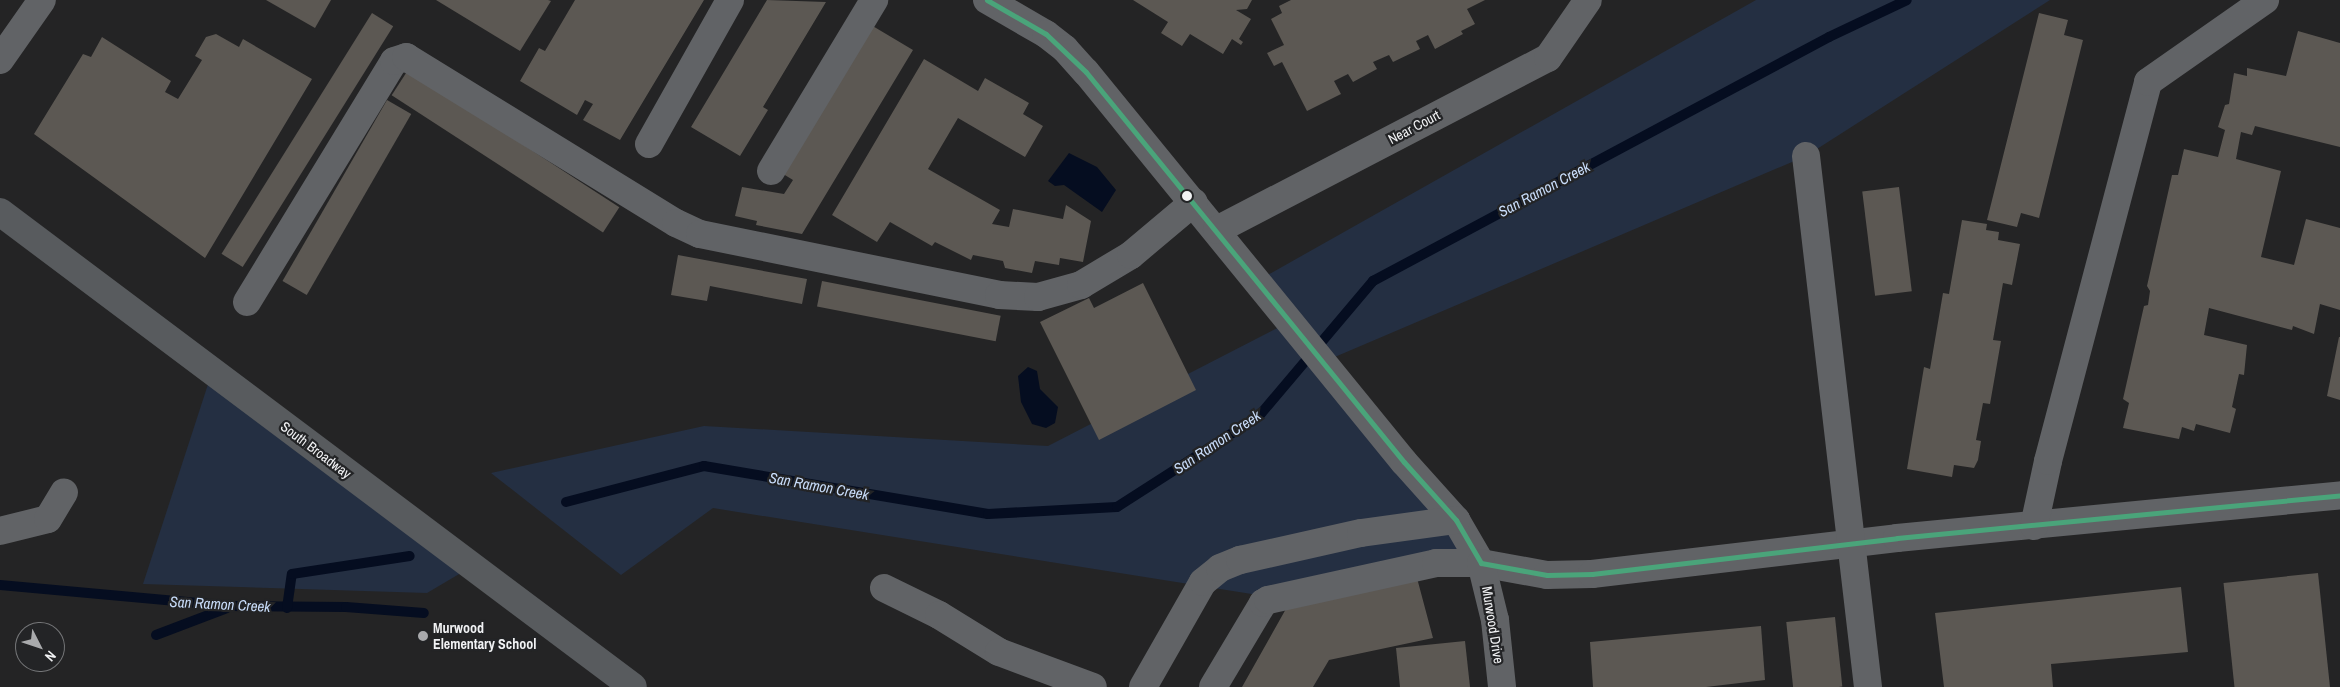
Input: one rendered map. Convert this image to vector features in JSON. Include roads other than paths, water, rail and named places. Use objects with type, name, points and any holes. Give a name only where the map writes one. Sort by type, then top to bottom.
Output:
[{"type":"main road","name":"South Broadway","points":[[0,212],[633,687]]},
{"type":"street","points":[[0,60],[42,0]]},
{"type":"street","points":[[649,144],[730,0]]},
{"type":"street","points":[[771,171],[874,0]]},
{"type":"street","name":"Murwood Drive","points":[[987,0],[1046,34],[1066,49],[1217,230],[1289,322],[1404,462],[1456,520],[1482,563],[1495,620],[1502,687]]},
{"type":"street","name":"Near Court","points":[[1217,230],[1548,58],[1588,0]]},
{"type":"street","points":[[2034,526],[2048,461],[2148,82],[2265,0]]},
{"type":"street","points":[[247,302],[394,61],[406,57],[676,223],[700,234],[999,295],[1038,297],[1081,285],[1131,255],[1194,202]]},
{"type":"street","points":[[1806,156],[1868,687]]},
{"type":"street","points":[[0,531],[48,519],[64,492]]},
{"type":"street","points":[[1213,687],[1263,603],[1268,600],[1436,563],[1482,563],[1547,575],[1592,574],[1852,544],[2340,495]]},
{"type":"street","points":[[1142,687],[1203,582],[1220,568],[1240,560],[1361,533],[1456,520]]},
{"type":"street","points":[[884,588],[939,615],[999,652],[1093,687]]},
{"type":"street","points":[[1510,614],[1517,687]]},
{"type":"waterway","name":"San Ramon Creek","points":[[566,502],[704,466],[988,514],[1117,507],[1259,416],[1373,281],[1829,37],[1907,0]]},
{"type":"waterway","name":"San Ramon Creek","points":[[287,608],[292,574],[410,556]]},
{"type":"waterway","name":"San Ramon Creek","points":[[0,585],[231,606],[346,607],[424,613]]},
{"type":"waterway","points":[[156,635],[227,608]]},
{"type":"place","name":"Murwood Elementary School","points":[[423,636]]}]
